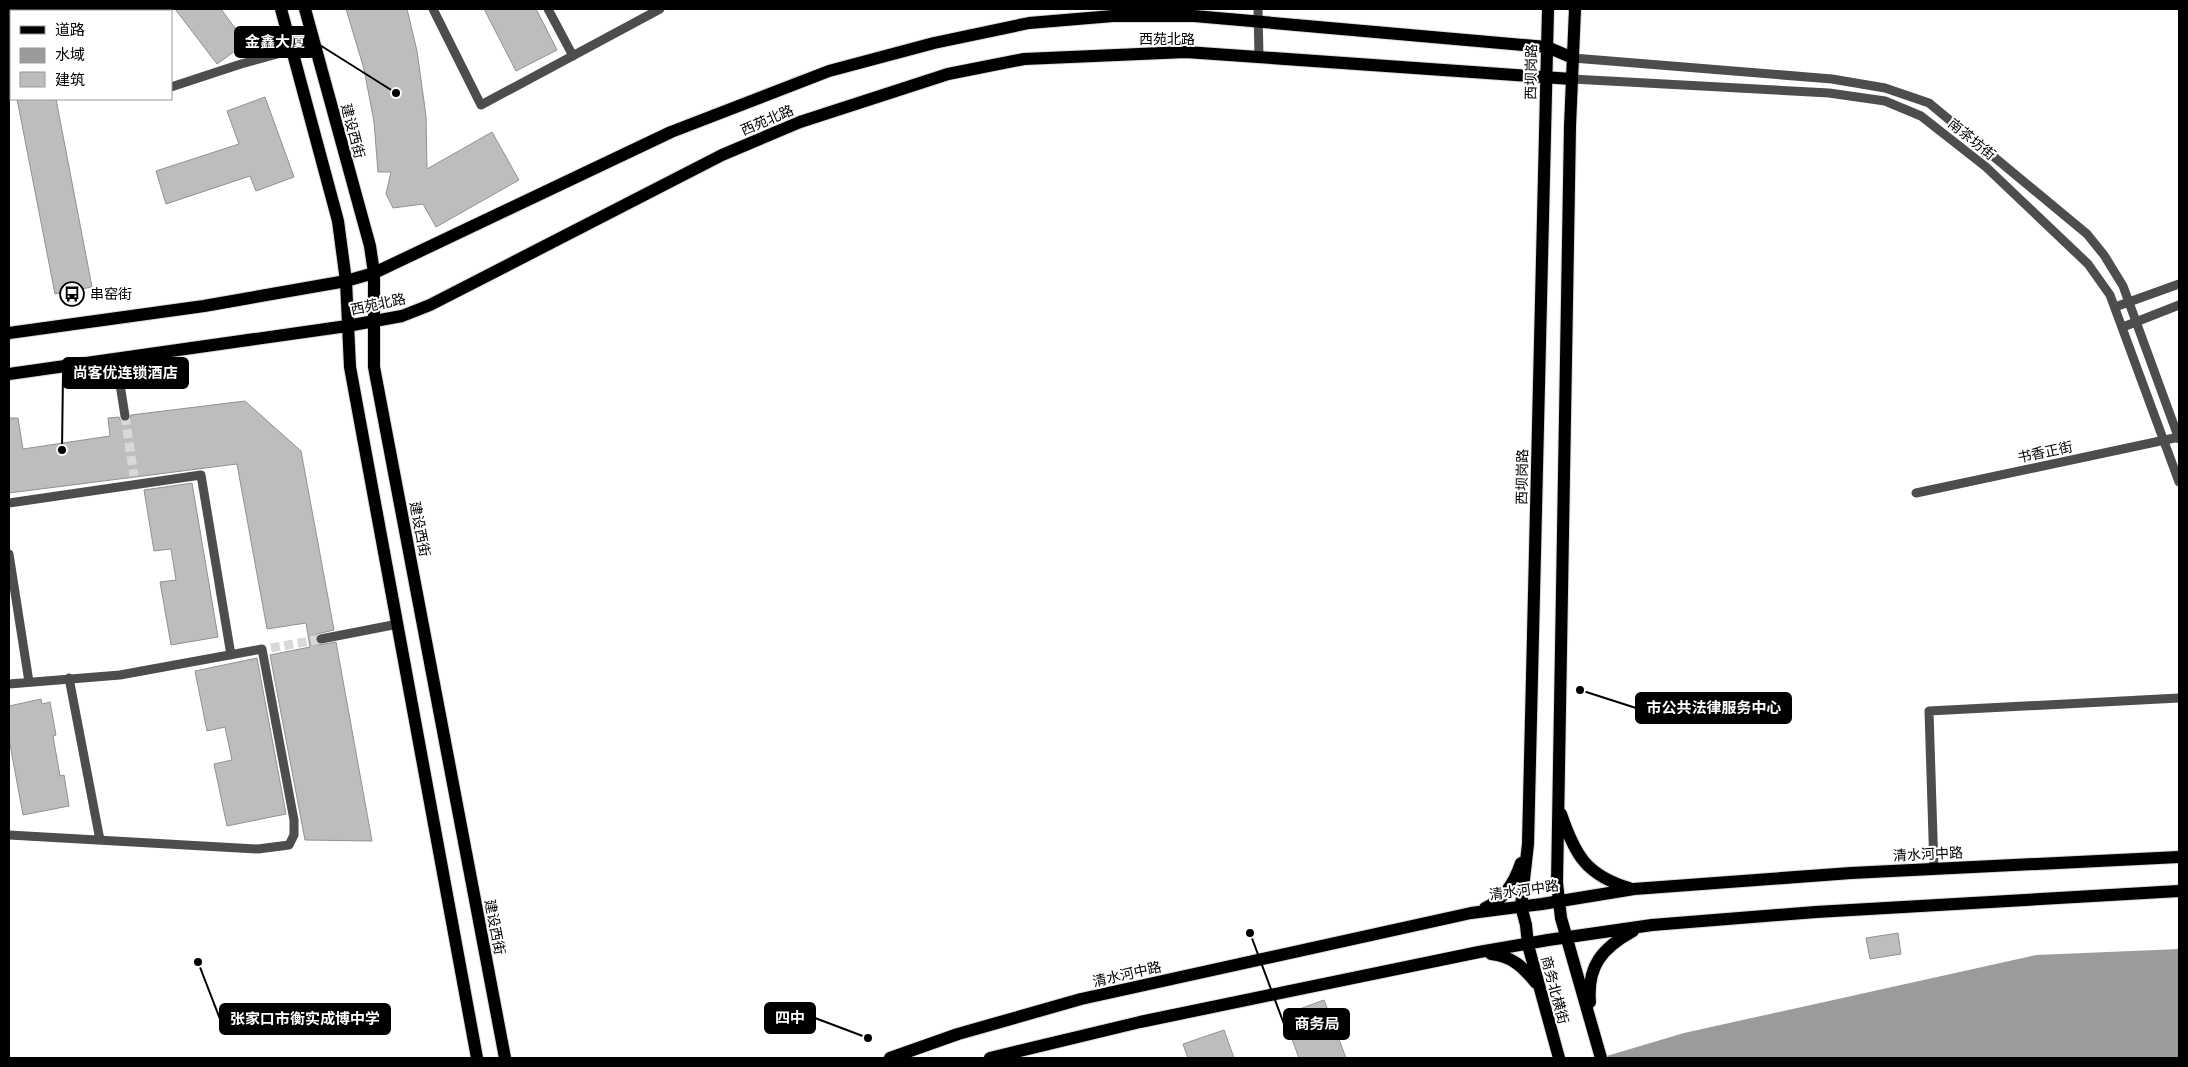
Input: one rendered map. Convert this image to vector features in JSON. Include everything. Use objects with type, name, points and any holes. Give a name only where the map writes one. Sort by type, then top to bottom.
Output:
[{"type":"main road","points":[[281,9],[338,221],[346,281],[350,367],[477,1058]]},
{"type":"main road","name":"建设西街","points":[[305,9],[370,246],[374,273],[374,368],[505,1058]]},
{"type":"main road","name":"西坝岗路","points":[[1528,945],[1521,906],[1528,844],[1548,9]]},
{"type":"main road","points":[[1566,938],[1560,918],[1556,910],[1542,904],[1531,909],[1526,920],[1528,931],[1536,939],[1548,940],[1559,931],[1560,918],[1557,882],[1557,804],[1575,9]]},
{"type":"main road","name":"西苑北路","points":[[9,333],[204,306],[346,281],[374,273],[671,132],[830,71],[934,43],[1029,23],[1113,16],[1194,16],[1547,47],[1573,58]]},
{"type":"main road","name":"西苑北路","points":[[9,374],[347,326],[402,316],[430,305],[722,155],[800,122],[948,74],[1024,59],[1186,52],[1572,79]]},
{"type":"main road","points":[[1557,804],[1569,835],[1585,864],[1598,875],[1613,883],[1634,889]]},
{"type":"main road","points":[[1472,913],[1492,905],[1502,897],[1516,877],[1528,844]]},
{"type":"main road","name":"清水河中路","points":[[890,1058],[958,1034],[1081,1000],[1472,913],[1634,889],[1934,869],[2179,857]]},
{"type":"main road","points":[[990,1058],[1140,1022],[1479,952],[1642,926],[1816,912],[2179,891]]},
{"type":"main road","points":[[1601,1058],[1592,1029],[1588,985],[1594,966],[1606,948],[1642,926]]},
{"type":"main road","name":"商务北横街","points":[[1566,938],[1592,1029]]},
{"type":"main road","name":"商务北横街","points":[[1528,945],[1559,1058]]},
{"type":"main road","points":[[1479,952],[1503,955],[1514,960],[1539,986]]},
{"type":"street","points":[[433,9],[482,106],[660,9]]},
{"type":"street","points":[[548,9],[573,56]]},
{"type":"street","points":[[1258,9],[1259,57]]},
{"type":"street","points":[[172,86],[314,44]]},
{"type":"street","name":"南茶坊街","points":[[1573,58],[1832,79],[1885,88],[1929,103],[2087,234],[2104,255],[2124,286],[2179,438]]},
{"type":"street","name":"南茶坊街","points":[[1572,79],[1829,93],[1885,101],[1921,116],[1986,167],[2088,264],[2110,295],[2179,482]]},
{"type":"street","points":[[2115,307],[2179,284]]},
{"type":"street","points":[[2122,327],[2179,305]]},
{"type":"street","points":[[116,359],[125,416]]},
{"type":"street","name":"书香正街","points":[[1916,493],[2179,438]]},
{"type":"street","points":[[9,503],[135,480],[201,476],[231,655]]},
{"type":"street","points":[[9,554],[30,682]]},
{"type":"street","points":[[321,639],[398,624]]},
{"type":"street","points":[[9,684],[120,675],[266,648],[294,820],[294,835],[289,845],[258,849],[9,835]]},
{"type":"street","points":[[69,678],[100,840]]},
{"type":"street","points":[[1934,869],[1929,711],[2179,698]]},
{"type":"water","points":[[2179,949],[2179,1058],[1600,1058],[1684,1033],[2036,955]]},
{"type":"building","points":[[175,9],[221,9],[246,43],[217,64]]},
{"type":"building","points":[[346,9],[407,9],[417,51],[426,116],[427,169],[492,132],[519,180],[436,227],[423,204],[393,208],[386,194],[391,172],[378,172],[374,122],[364,69]]},
{"type":"building","points":[[484,9],[536,9],[557,50],[516,71]]},
{"type":"building","points":[[265,97],[294,177],[256,191],[250,176],[166,204],[156,171],[239,144],[227,111]]},
{"type":"building","points":[[17,100],[56,100],[92,287],[55,294]]},
{"type":"building","points":[[245,401],[301,451],[334,630],[317,634],[315,640],[319,645],[336,642],[372,841],[305,840],[270,655],[310,647],[306,623],[267,629],[237,464],[9,493],[9,418],[18,418],[23,449],[110,436],[108,418],[119,417],[120,420],[125,422],[129,420],[131,415]]},
{"type":"building","points":[[192,483],[218,637],[171,645],[160,582],[176,580],[171,549],[154,551],[144,490]]},
{"type":"building","points":[[257,658],[286,814],[227,826],[214,764],[232,760],[225,727],[207,731],[195,671]]},
{"type":"building","points":[[41,699],[42,704],[50,702],[56,735],[53,736],[60,776],[64,775],[69,806],[23,815],[9,739],[9,706]]},
{"type":"building","points":[[1898,933],[1901,954],[1870,959],[1866,938]]},
{"type":"building","points":[[1324,1000],[1346,1058],[1299,1058],[1283,1015]]},
{"type":"building","points":[[1224,1030],[1234,1058],[1188,1058],[1183,1044]]},
{"type":"tunnel","points":[[125,416],[134,476]]},
{"type":"tunnel","points":[[271,648],[321,639]]},
{"type":"place","name":"金鑫大厦","points":[[396,93]]},
{"type":"place","name":"串窑街","points":[[72,294]]},
{"type":"place","name":"尚客优连锁酒店","points":[[62,450]]},
{"type":"place","name":"市公共法律服务中心","points":[[1580,690]]},
{"type":"place","name":"商务局","points":[[1250,933]]},
{"type":"place","name":"张家口市衡实成博中学","points":[[198,962]]},
{"type":"place","name":"四中","points":[[868,1038]]}]
